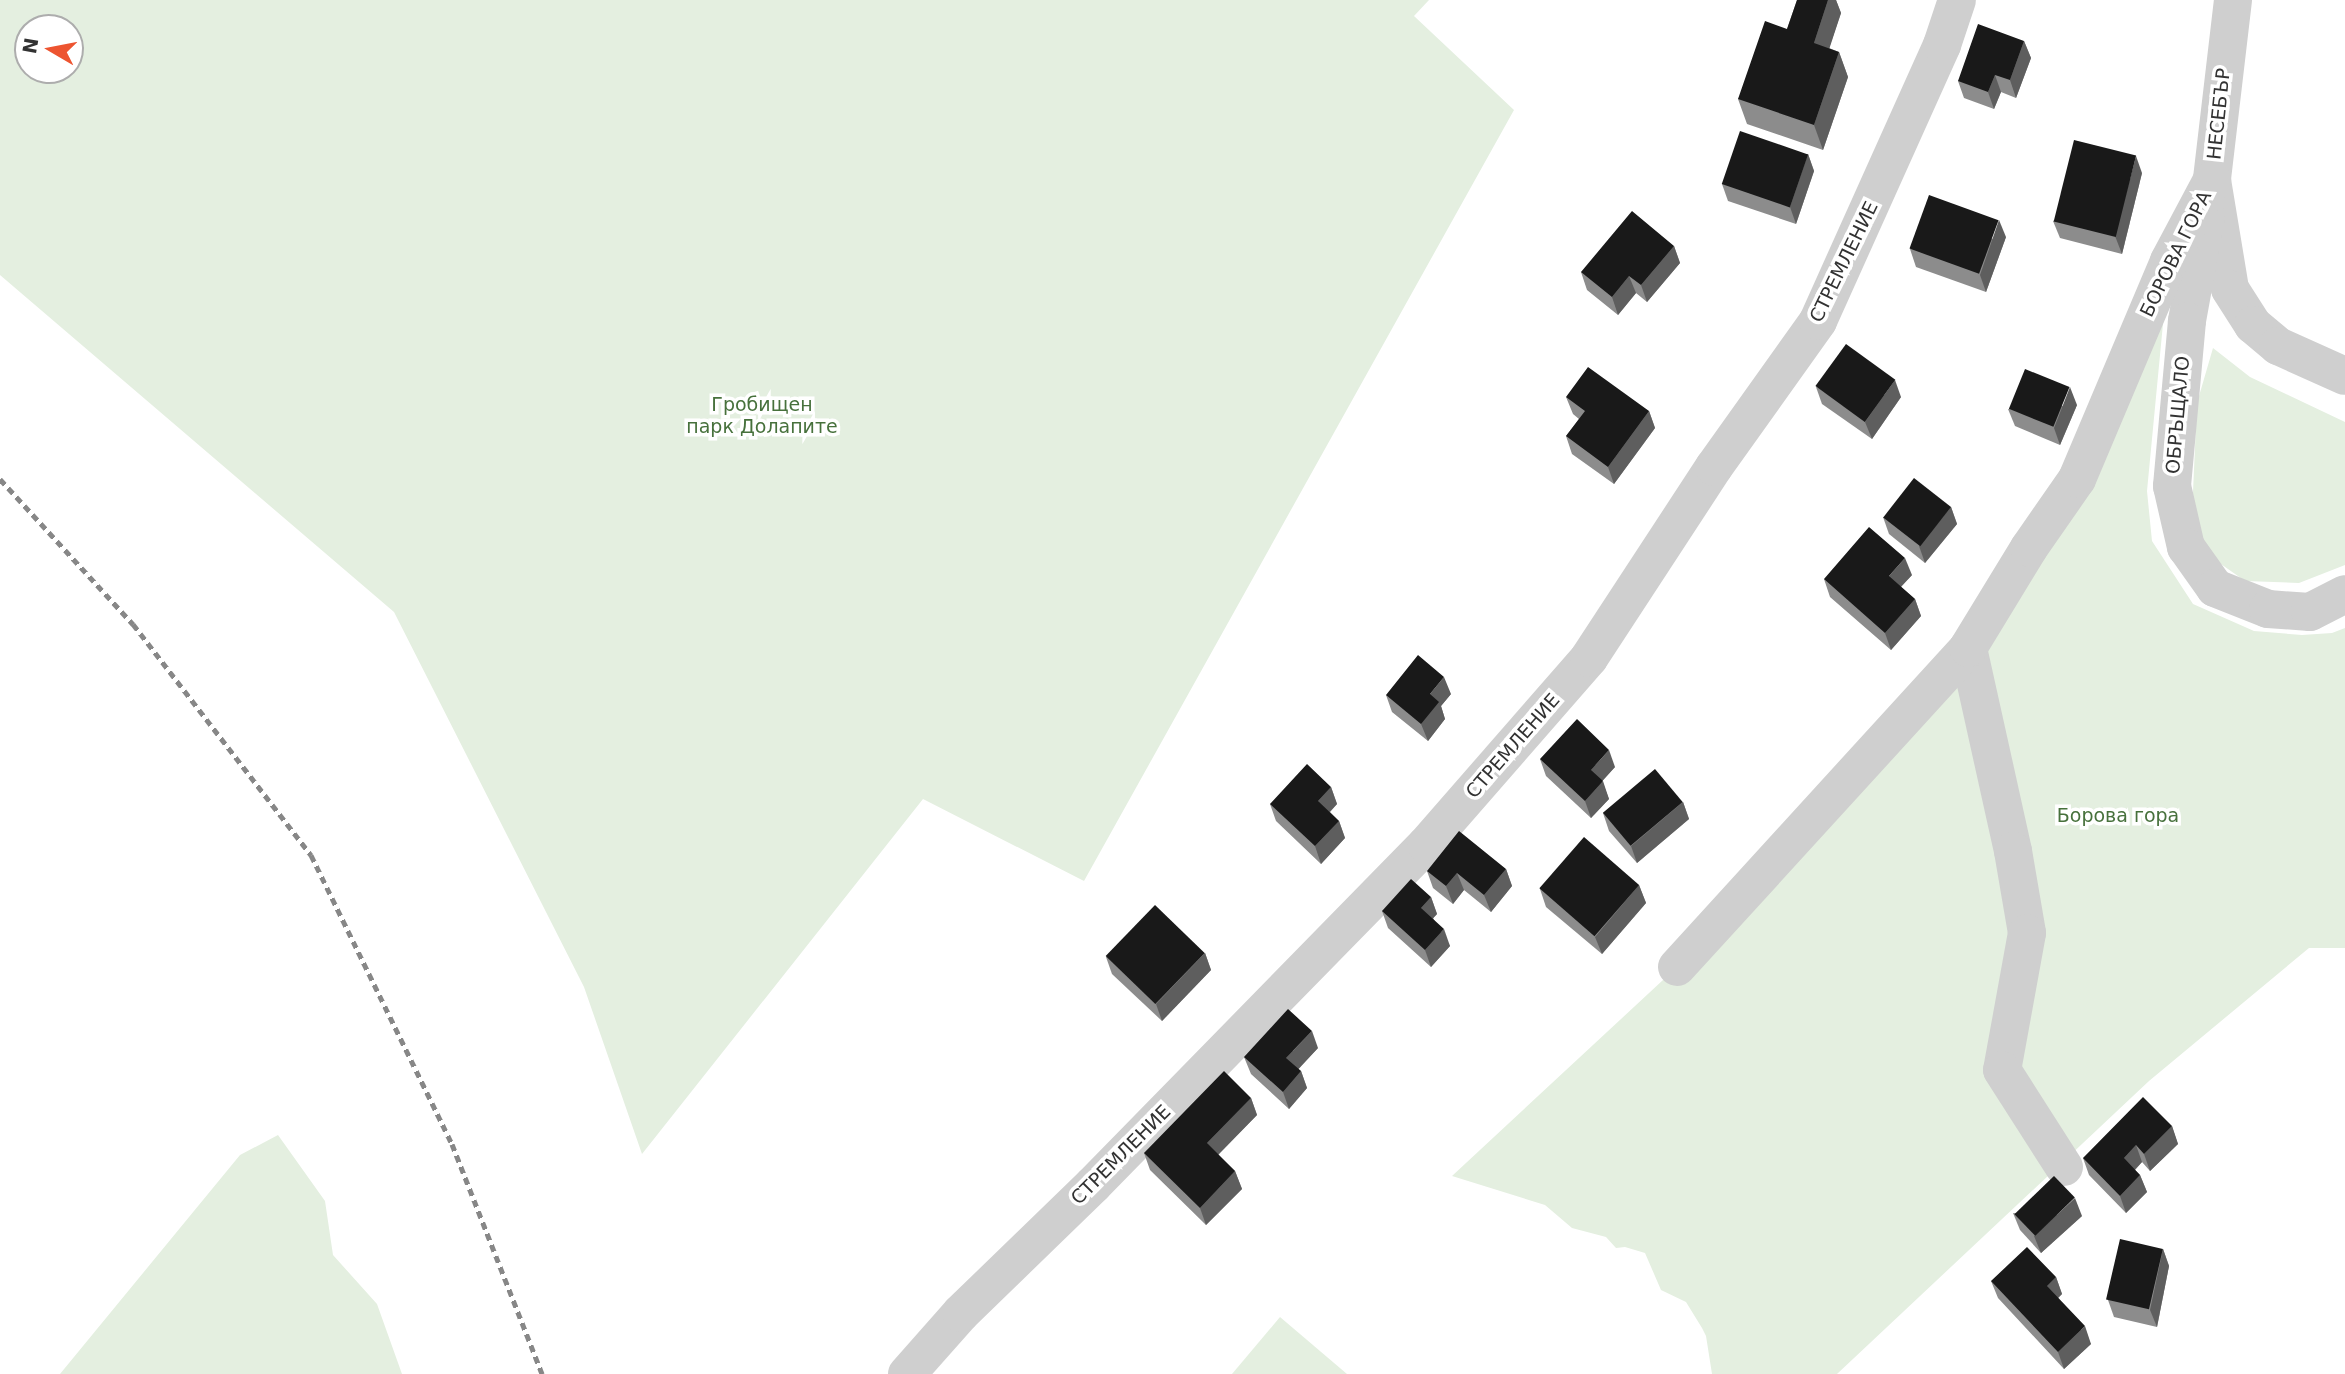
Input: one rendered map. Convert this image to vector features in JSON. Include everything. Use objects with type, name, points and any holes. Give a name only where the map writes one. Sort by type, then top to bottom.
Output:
[{"type":"street","name":"СТРЕМЛЕНИЕ","points":[[907,1374],[961,1313],[1093,1185],[1426,845],[1589,659],[1714,467],[1818,321],[1920,95],[1957,0]]},
{"type":"street","name":"НЕСЕБЪР","points":[[2233,0],[2212,180],[2230,289],[2253,325],[2278,346],[2344,377]]},
{"type":"street","name":"ОБРЪЩАЛО","points":[[2212,180],[2187,321],[2172,485],[2186,547],[2215,588],[2268,609],[2310,612],[2345,594]]},
{"type":"street","name":"БОРОВА ГОРА","points":[[1677,967],[1968,648],[2029,548],[2077,479],[2169,261],[2212,180]]},
{"type":"street","points":[[1968,648],[2013,851],[2027,933],[2001,1070],[2064,1167]]},
{"type":"green space","name":"Гробищен парк Долапите","points":[[0,0],[1429,0],[1414,16],[1514,110],[1084,881],[923,799],[642,1154],[584,987],[394,612],[0,275]]},
{"type":"green space","name":"Борова гора","points":[[2169,261],[2147,491],[2152,541],[2193,604],[2254,631],[2302,635],[2332,633],[2345,628],[2345,948],[2309,948],[2149,1081],[1837,1374],[1712,1374],[1706,1336],[1702,1328],[1686,1302],[1661,1290],[1645,1253],[1625,1247],[1616,1248],[1606,1237],[1572,1228],[1545,1205],[1452,1176],[1677,967],[1968,648]]},
{"type":"green space","points":[[2213,348],[2250,377],[2345,422],[2345,565],[2299,583],[2245,581],[2211,557],[2192,514],[2197,403]]},
{"type":"green space","points":[[278,1135],[325,1201],[333,1255],[377,1304],[402,1374],[60,1374],[240,1155]]},
{"type":"green space","points":[[1280,1317],[1347,1374],[1232,1374]]},
{"type":"building","points":[[1797,0],[1828,0],[1814,43],[1839,52],[1814,125],[1738,99],[1765,21],[1787,29]]},
{"type":"building","points":[[1978,24],[2024,41],[2010,80],[1995,75],[1988,92],[1958,81]]},
{"type":"building","points":[[1740,131],[1808,154],[1790,207],[1722,184]]},
{"type":"building","points":[[2074,140],[2136,155],[2116,237],[2054,222]]},
{"type":"building","points":[[1929,195],[1999,220],[1979,274],[1910,249]]},
{"type":"building","points":[[1632,211],[1674,246],[1641,285],[1629,276],[1612,297],[1581,272]]},
{"type":"building","points":[[1846,344],[1895,380],[1865,422],[1815,386]]},
{"type":"building","points":[[1588,367],[1649,411],[1608,467],[1566,436],[1585,411],[1566,397]]},
{"type":"building","points":[[2025,369],[2070,387],[2053,427],[2009,409]]},
{"type":"building","points":[[1914,478],[1951,507],[1920,546],[1883,517]]},
{"type":"building","points":[[1869,527],[1905,558],[1889,576],[1915,599],[1885,633],[1824,579]]},
{"type":"building","points":[[1418,655],[1444,677],[1430,694],[1439,702],[1421,724],[1386,695]]},
{"type":"building","points":[[1577,719],[1609,750],[1591,770],[1603,781],[1585,801],[1540,759]]},
{"type":"building","points":[[1307,764],[1331,787],[1318,801],[1339,821],[1315,846],[1270,804]]},
{"type":"building","points":[[1655,769],[1683,802],[1631,846],[1603,813]]},
{"type":"building","points":[[1459,831],[1506,869],[1484,895],[1457,873],[1446,886],[1427,871]]},
{"type":"building","points":[[1584,837],[1639,885],[1594,936],[1539,888]]},
{"type":"building","points":[[1411,879],[1431,897],[1421,908],[1444,929],[1425,950],[1382,911]]},
{"type":"building","points":[[1155,905],[1205,953],[1155,1004],[1106,956]]},
{"type":"building","points":[[1288,1009],[1312,1031],[1286,1058],[1301,1071],[1283,1092],[1244,1057]]},
{"type":"building","points":[[1224,1071],[1251,1098],[1207,1143],[1235,1171],[1200,1208],[1144,1153]]},
{"type":"building","points":[[2143,1097],[2172,1126],[2144,1154],[2136,1145],[2124,1158],[2140,1175],[2120,1196],[2083,1158]]},
{"type":"building","points":[[2054,1176],[2075,1198],[2035,1236],[2014,1214]]},
{"type":"building","points":[[2120,1239],[2163,1249],[2149,1309],[2106,1299]]},
{"type":"building","points":[[2027,1247],[2056,1277],[2047,1286],[2085,1326],[2058,1352],[1991,1281]]},
{"type":"railway","points":[[0,479],[133,624],[311,855],[452,1144],[542,1374]]}]
